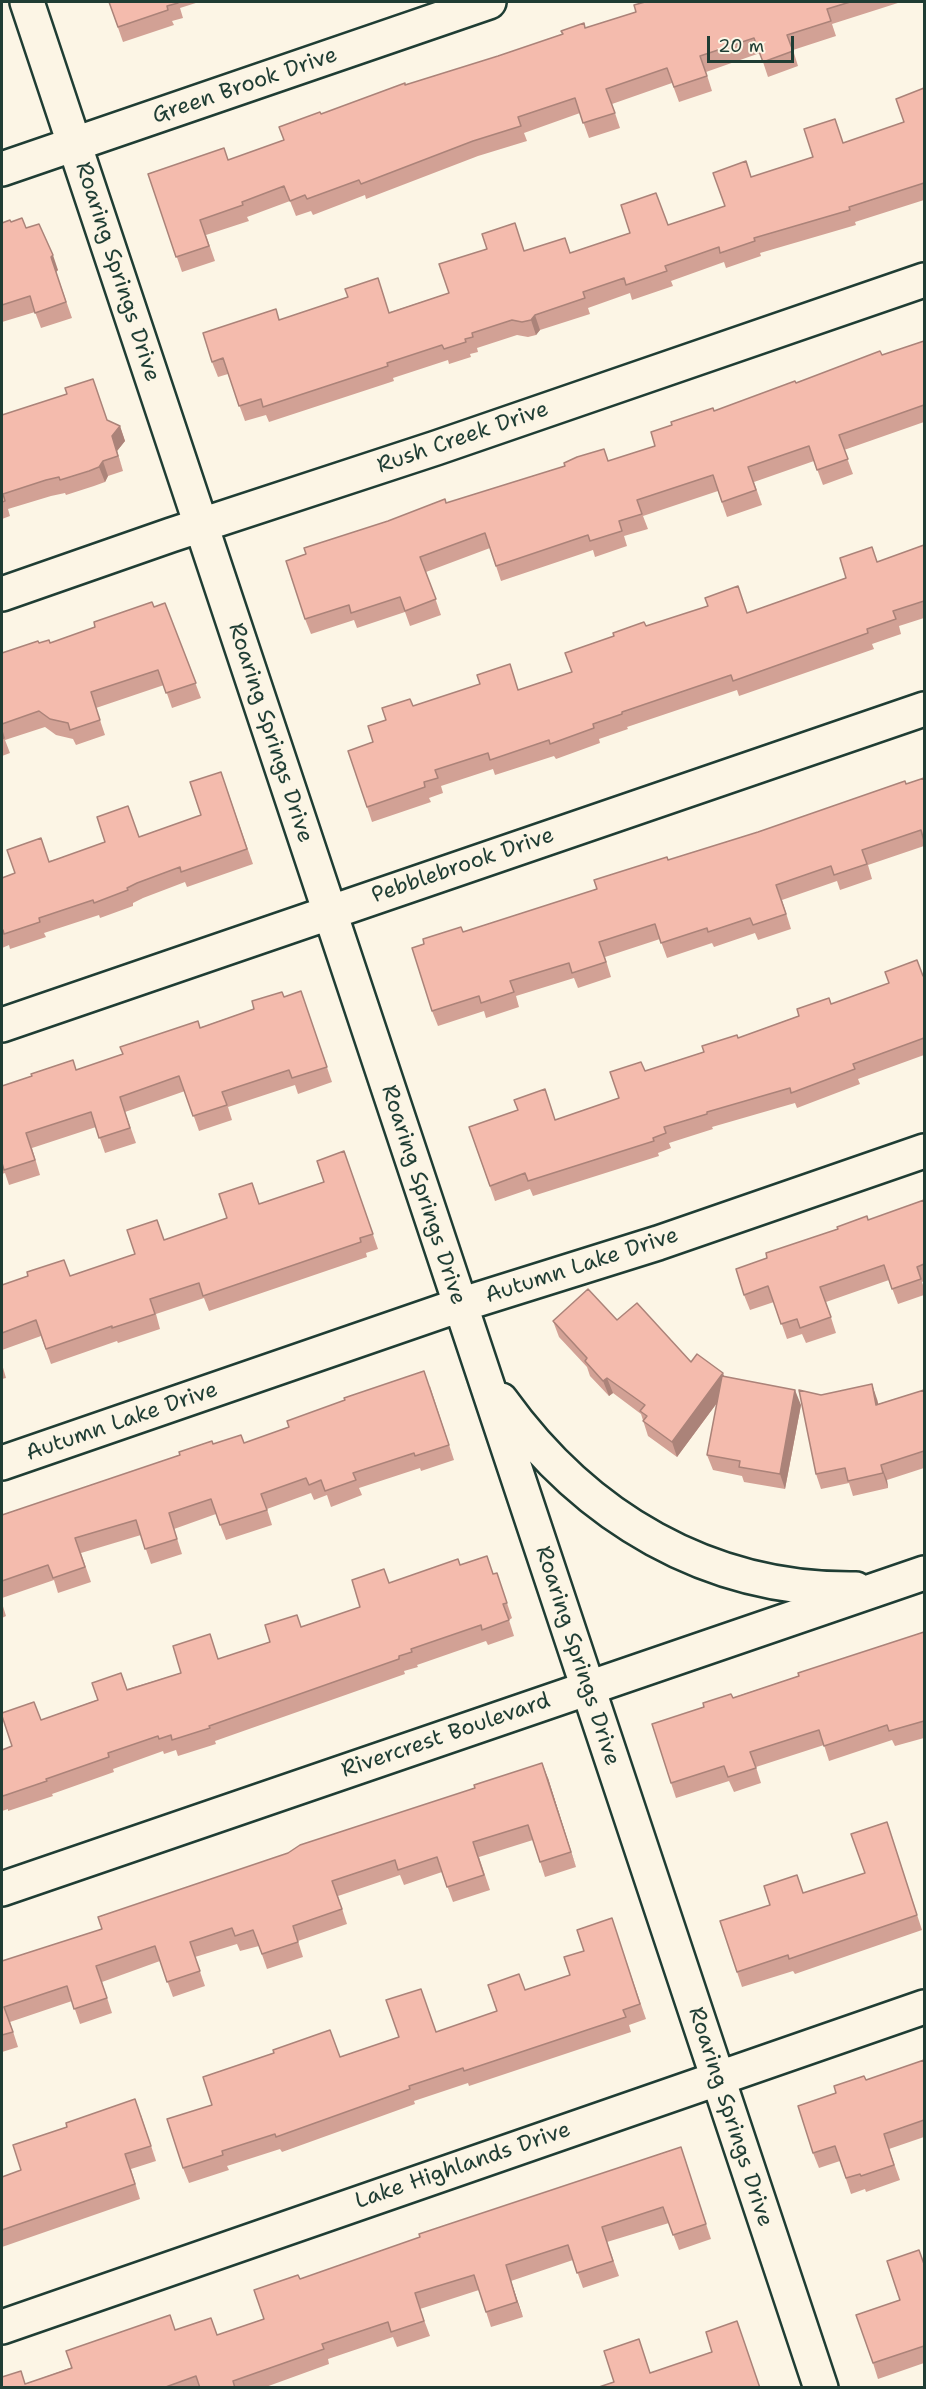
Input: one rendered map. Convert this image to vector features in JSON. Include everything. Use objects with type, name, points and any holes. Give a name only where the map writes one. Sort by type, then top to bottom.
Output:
[{"type":"street","name":"Roaring Springs Drive","points":[[27,2],[821,2388]]},
{"type":"street","name":"Green Brook Drive","points":[[2,169],[489,2]]},
{"type":"street","name":"Rush Creek Drive","points":[[2,594],[924,280]]},
{"type":"street","name":"Pebblebrook Drive","points":[[2,1025],[924,709]]},
{"type":"street","name":"Autumn Lake Drive","points":[[2,1464],[460,1305],[658,1243],[924,1151]]},
{"type":"street","points":[[483,1375],[535,1444],[560,1470],[615,1516],[649,1536],[684,1554],[760,1579],[838,1590],[879,1589]]},
{"type":"street","name":"Rivercrest Boulevard","points":[[2,1889],[924,1573]]},
{"type":"street","name":"Lake Highlands Drive","points":[[2,2327],[924,2007]]},
{"type":"building","points":[[109,2],[178,3],[167,6],[168,10],[118,27]]},
{"type":"building","points":[[645,2],[850,2],[827,9],[831,21],[787,35],[793,51],[763,62],[754,38],[700,56],[707,76],[674,87],[667,68],[606,89],[615,113],[583,123],[575,98],[518,117],[521,126],[473,141],[361,184],[359,180],[307,199],[305,195],[290,201],[284,186],[242,202],[243,205],[200,220],[209,246],[176,257],[148,174],[224,148],[228,160],[284,140],[279,127],[405,83],[405,85],[563,34],[561,31],[584,23],[585,28],[636,12],[634,5]]},
{"type":"building","points":[[924,88],[924,183],[849,207],[850,210],[754,238],[755,241],[720,253],[719,247],[665,266],[667,271],[626,285],[624,278],[583,292],[585,298],[535,315],[531,320],[522,322],[512,320],[472,333],[473,337],[465,339],[466,342],[444,349],[442,345],[387,363],[388,366],[263,407],[261,399],[239,406],[223,358],[212,362],[203,333],[276,309],[279,320],[348,297],[345,289],[378,278],[389,313],[449,293],[439,264],[487,249],[482,234],[515,223],[524,251],[565,238],[570,253],[630,233],[621,205],[656,193],[668,225],[725,206],[713,173],[746,161],[751,177],[813,157],[804,129],[835,119],[843,143],[904,122],[896,99]]},
{"type":"building","points":[[22,218],[26,228],[39,224],[53,255],[51,257],[66,302],[35,313],[30,296],[2,305],[2,223]]},
{"type":"building","points":[[924,341],[924,405],[839,435],[848,459],[817,470],[809,446],[748,467],[756,490],[722,502],[713,475],[637,500],[642,514],[619,521],[622,531],[590,541],[588,535],[496,566],[485,533],[420,557],[436,599],[405,611],[400,597],[351,613],[349,605],[305,619],[286,561],[306,554],[304,548],[388,521],[445,499],[446,503],[565,466],[564,463],[577,457],[604,449],[608,461],[655,446],[651,432],[672,425],[671,422],[713,408],[714,411],[880,351],[882,355]]},
{"type":"building","points":[[93,379],[107,420],[120,426],[112,436],[118,456],[103,461],[99,467],[89,471],[60,480],[59,477],[46,480],[3,494],[5,501],[2,502],[2,415],[67,394],[65,388]]},
{"type":"building","points":[[924,545],[924,601],[893,611],[896,619],[867,629],[868,633],[733,681],[731,675],[622,712],[622,714],[593,724],[594,728],[550,744],[549,740],[490,760],[488,753],[435,770],[438,778],[424,782],[425,787],[367,807],[348,751],[373,742],[368,726],[386,720],[382,708],[410,699],[413,706],[480,684],[477,675],[510,664],[518,690],[572,672],[565,653],[614,636],[613,633],[644,622],[646,626],[708,606],[705,598],[738,586],[747,613],[846,578],[840,558],[872,547],[877,562]]},
{"type":"building","points":[[152,602],[154,607],[165,603],[196,683],[166,693],[158,670],[91,692],[100,720],[70,730],[68,723],[50,719],[39,711],[2,724],[2,653],[38,641],[39,643],[49,640],[50,643],[95,627],[94,622]]},
{"type":"building","points":[[221,772],[247,849],[181,872],[180,867],[137,883],[127,888],[128,890],[94,903],[93,900],[39,918],[40,922],[4,934],[2,931],[2,878],[15,873],[7,850],[41,838],[49,862],[105,842],[97,817],[128,806],[139,837],[201,815],[190,782]]},
{"type":"building","points":[[924,778],[924,841],[921,830],[862,850],[867,864],[834,875],[831,866],[776,885],[786,914],[753,925],[750,918],[708,932],[707,928],[661,943],[655,924],[599,942],[606,962],[572,973],[569,963],[510,981],[514,992],[481,1003],[479,996],[432,1011],[412,948],[424,944],[423,939],[461,927],[463,932],[597,889],[594,880],[758,832],[905,781],[906,784]]},
{"type":"building","points":[[917,960],[924,976],[924,1038],[853,1064],[855,1069],[791,1093],[790,1088],[664,1127],[666,1133],[653,1138],[654,1141],[528,1181],[525,1173],[490,1186],[469,1127],[518,1110],[514,1100],[545,1089],[555,1120],[619,1098],[610,1072],[641,1062],[645,1071],[704,1052],[702,1046],[737,1035],[738,1038],[799,1016],[797,1009],[829,998],[831,1004],[889,983],[885,972]]},
{"type":"building","points":[[301,991],[327,1067],[292,1078],[289,1070],[222,1092],[227,1105],[193,1116],[179,1076],[120,1097],[130,1128],[99,1138],[91,1112],[26,1133],[35,1160],[4,1170],[2,1163],[2,1086],[73,1060],[76,1070],[123,1054],[120,1047],[198,1021],[200,1028],[254,1009],[252,1001],[282,992],[284,997]]},
{"type":"building","points":[[344,1151],[373,1234],[360,1238],[361,1242],[203,1296],[199,1283],[150,1299],[155,1314],[46,1349],[36,1320],[2,1333],[2,1285],[28,1276],[27,1272],[64,1260],[70,1276],[135,1254],[127,1230],[157,1220],[164,1240],[227,1218],[219,1194],[252,1183],[259,1204],[324,1182],[317,1161]]},
{"type":"building","points":[[924,1200],[924,1264],[917,1267],[921,1279],[892,1289],[884,1265],[820,1287],[831,1317],[800,1328],[797,1319],[781,1324],[768,1286],[744,1295],[736,1269],[767,1258],[766,1253],[838,1229],[837,1227],[867,1216],[868,1220]]},
{"type":"building","points":[[588,1289],[617,1320],[637,1303],[691,1362],[697,1354],[723,1373],[672,1442],[643,1421],[647,1416],[640,1411],[645,1405],[607,1378],[603,1381],[585,1361],[587,1358],[553,1321]]},
{"type":"building","points":[[424,1371],[449,1445],[415,1456],[414,1453],[353,1473],[356,1480],[325,1491],[321,1480],[309,1485],[306,1478],[261,1494],[267,1510],[220,1525],[211,1499],[169,1513],[177,1539],[145,1549],[136,1520],[75,1538],[85,1567],[53,1578],[48,1565],[2,1581],[2,1515],[180,1455],[179,1452],[212,1441],[213,1444],[241,1435],[244,1443],[289,1427],[287,1421],[345,1400],[344,1398]]},
{"type":"building","points":[[722,1376],[795,1390],[780,1474],[739,1467],[740,1461],[707,1455]]},
{"type":"building","points":[[872,1384],[876,1405],[924,1390],[924,1451],[881,1465],[883,1473],[848,1481],[845,1468],[816,1474],[799,1390],[821,1395]]},
{"type":"building","points":[[487,1556],[493,1574],[497,1573],[507,1603],[503,1604],[509,1620],[482,1630],[481,1625],[411,1649],[412,1652],[399,1656],[399,1659],[209,1726],[210,1728],[172,1740],[171,1735],[159,1739],[158,1736],[108,1753],[109,1757],[46,1779],[47,1781],[3,1796],[2,1794],[2,1750],[12,1746],[2,1713],[34,1702],[41,1720],[98,1700],[92,1683],[121,1673],[127,1690],[181,1673],[173,1646],[210,1634],[218,1659],[270,1642],[265,1625],[297,1615],[301,1627],[360,1607],[352,1580],[384,1569],[389,1583],[458,1559],[460,1565]]},
{"type":"building","points":[[924,1632],[924,1721],[889,1731],[887,1725],[824,1746],[819,1730],[750,1752],[756,1768],[728,1777],[724,1766],[671,1783],[652,1724],[704,1707],[703,1703],[731,1694],[733,1698],[799,1676],[798,1673]]},
{"type":"building","points":[[542,1763],[571,1852],[540,1862],[528,1825],[473,1842],[484,1875],[447,1887],[437,1857],[398,1870],[395,1860],[332,1881],[342,1909],[293,1926],[298,1942],[262,1954],[253,1930],[235,1936],[232,1928],[190,1942],[200,1971],[167,1982],[155,1946],[96,1966],[107,1998],[74,2009],[67,1986],[4,2007],[13,2032],[2,2035],[2,1961],[102,1929],[98,1917],[288,1853],[300,1845],[475,1788],[474,1785]]},
{"type":"building","points":[[887,1822],[917,1915],[789,1959],[788,1955],[737,1972],[720,1921],[770,1905],[764,1886],[797,1875],[803,1893],[865,1873],[851,1834]]},
{"type":"building","points":[[612,1918],[640,2004],[623,2010],[626,2017],[464,2071],[463,2068],[409,2086],[410,2089],[276,2137],[275,2134],[222,2151],[223,2155],[183,2168],[167,2119],[212,2105],[203,2077],[274,2053],[273,2050],[330,2030],[340,2057],[399,2037],[386,2000],[421,1989],[436,2032],[497,2011],[488,1985],[519,1974],[525,1990],[570,1975],[564,1957],[584,1951],[577,1930]]},
{"type":"building","points":[[924,2060],[924,2120],[884,2134],[894,2165],[861,2176],[860,2174],[846,2178],[835,2146],[813,2153],[798,2106],[836,2093],[834,2086],[864,2076],[866,2080]]},
{"type":"building","points":[[135,2099],[151,2146],[125,2154],[135,2184],[2,2230],[2,2177],[21,2170],[13,2145],[67,2127],[66,2123]]},
{"type":"building","points":[[681,2147],[706,2224],[673,2235],[663,2207],[602,2227],[613,2261],[577,2273],[568,2245],[506,2265],[517,2302],[486,2312],[474,2275],[415,2293],[424,2321],[391,2332],[388,2322],[322,2344],[324,2349],[233,2381],[235,2388],[200,2388],[196,2376],[163,2388],[2,2388],[2,2377],[21,2371],[25,2384],[72,2368],[66,2351],[170,2315],[175,2330],[211,2318],[217,2335],[264,2319],[254,2290],[298,2275],[300,2279],[420,2237],[419,2234]]},
{"type":"building","points":[[919,2250],[924,2264],[924,2346],[873,2363],[856,2315],[900,2300],[887,2261]]},
{"type":"building","points":[[737,2321],[760,2388],[596,2388],[614,2382],[604,2351],[639,2339],[650,2373],[712,2352],[706,2332]]}]
